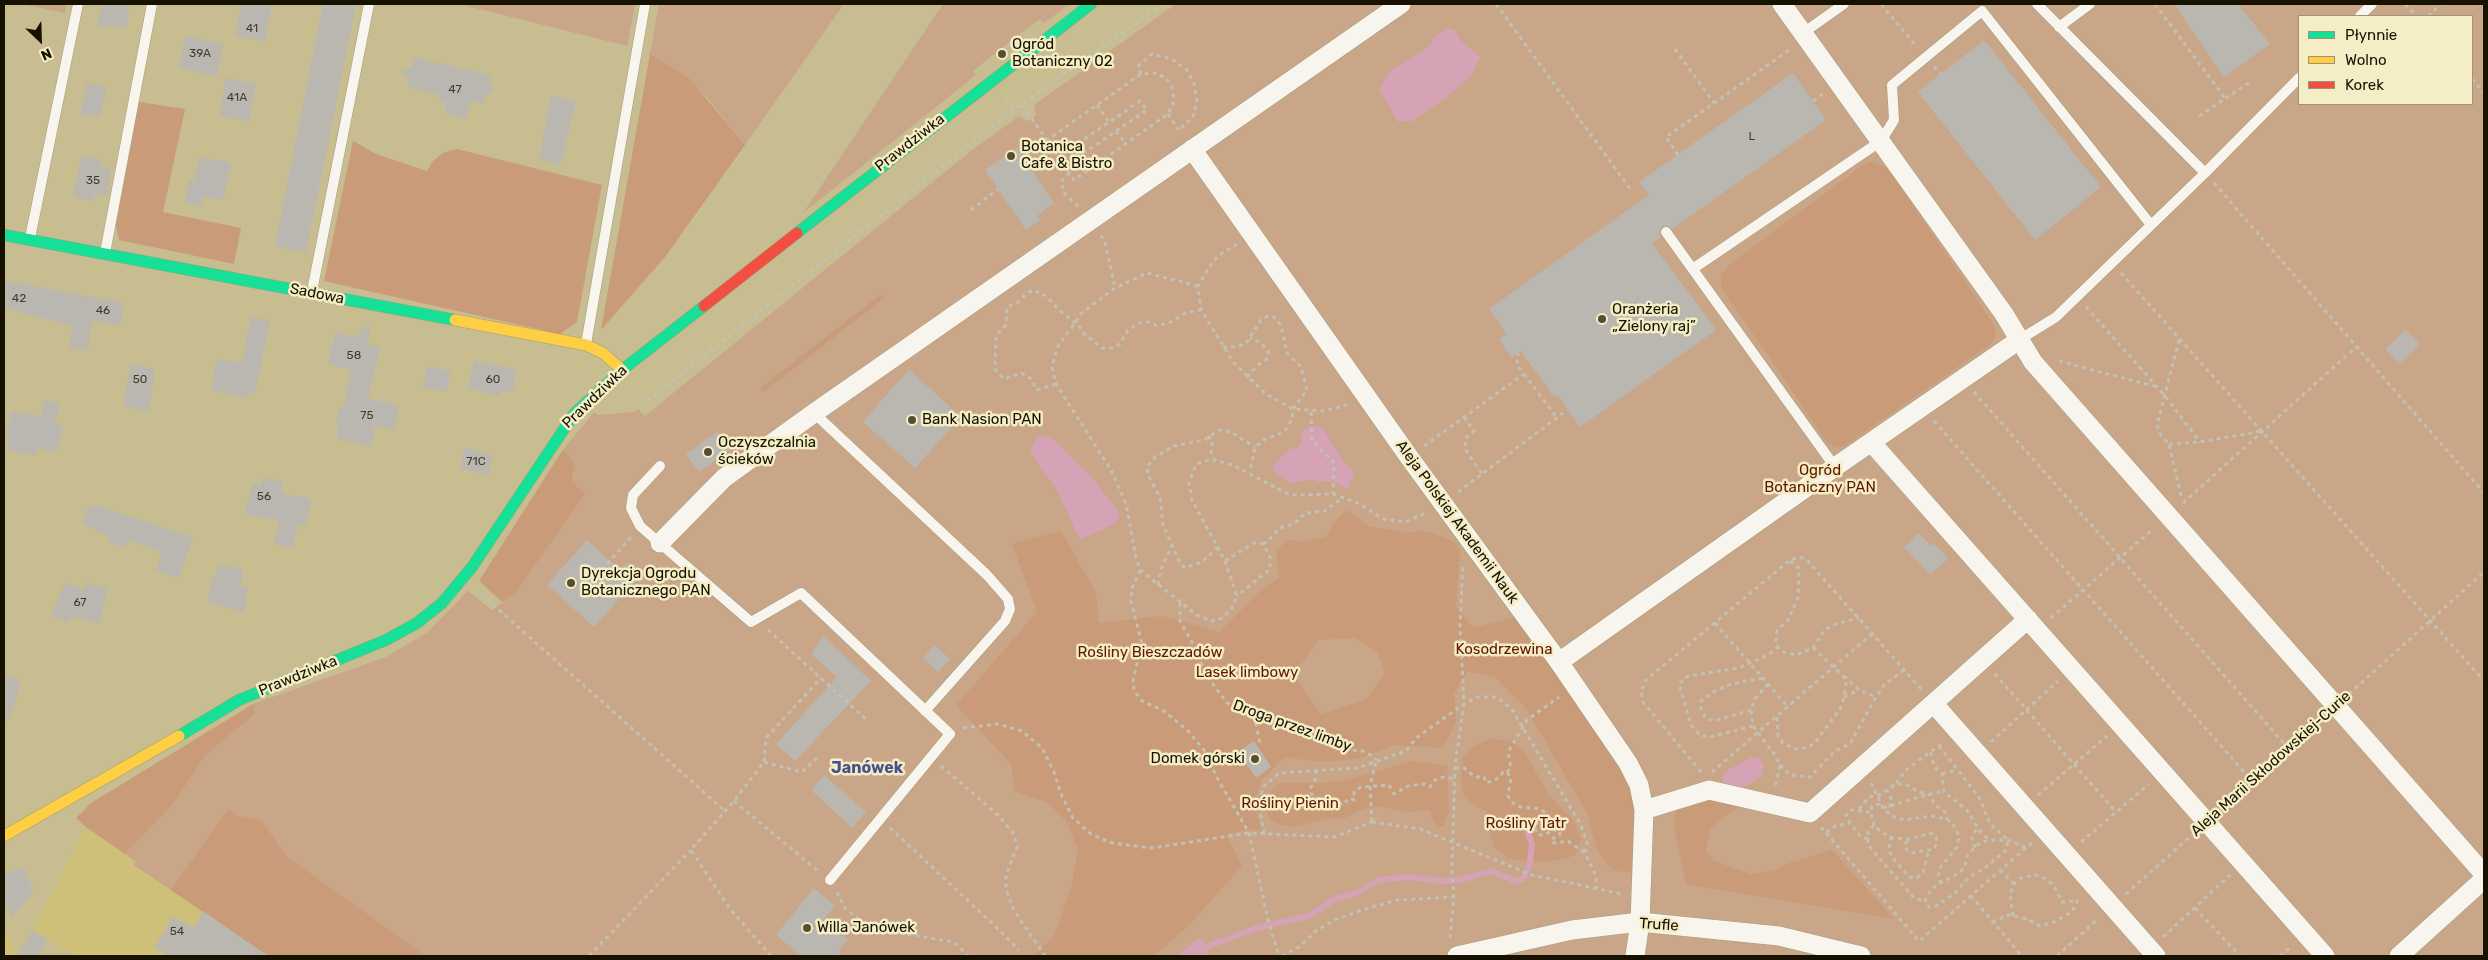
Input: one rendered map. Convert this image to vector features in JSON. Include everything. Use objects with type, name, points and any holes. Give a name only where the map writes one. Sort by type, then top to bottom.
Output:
[{"type":"street","name":"Prawdziwka","points":[[4,836],[59,806],[239,700],[287,678],[386,640],[417,623],[442,603],[462,580],[560,432],[574,414],[622,370],[1091,4]]},
{"type":"street","points":[[660,543],[724,478],[814,412],[1093,216],[1401,4]]},
{"type":"street","points":[[1782,4],[2004,314],[2033,362],[2176,509],[2337,705],[2484,874]]},
{"type":"street","name":"Aleja Polskiej Akademii Nauk","points":[[1192,149],[1409,457],[1560,662],[1628,764],[1639,786],[1644,810],[1642,898],[1636,956]]},
{"type":"street","name":"Sadowa","points":[[4,235],[105,256],[311,292],[586,345],[603,354],[622,370]]},
{"type":"street","points":[[1560,662],[1835,467],[2019,340]]},
{"type":"street","points":[[1872,442],[2325,956]]},
{"type":"street","points":[[1644,810],[1709,790],[1810,813],[1983,660],[2033,625]]},
{"type":"street","points":[[1934,704],[2152,953]]},
{"type":"street","points":[[2398,956],[2484,880]]},
{"type":"street","name":"Trufle","points":[[1453,951],[1572,930],[1640,922],[1780,936],[1861,956]]},
{"type":"lane","points":[[29,240],[78,4]]},
{"type":"lane","points":[[105,256],[152,4]]},
{"type":"lane","points":[[311,292],[370,4]]},
{"type":"lane","points":[[586,345],[645,4]]},
{"type":"lane","points":[[1805,35],[1844,4]]},
{"type":"lane","points":[[2038,4],[2205,173]]},
{"type":"lane","points":[[2060,27],[2090,4]]},
{"type":"lane","points":[[2361,15],[2372,4]]},
{"type":"lane","points":[[1694,268],[1881,141],[1894,120],[1892,85],[1982,11],[2152,225]]},
{"type":"lane","points":[[2019,340],[2056,317],[2205,173],[2298,79]]},
{"type":"lane","points":[[1666,232],[1694,268],[1835,467]]},
{"type":"lane","points":[[814,412],[987,575],[1008,599],[1010,609],[1005,621],[924,711]]},
{"type":"lane","points":[[660,466],[633,495],[631,508],[640,526],[750,622],[801,593],[950,734],[830,880]]},
{"type":"path","points":[[647,401],[1022,105],[1163,4]]},
{"type":"path","points":[[1496,4],[1631,190]]},
{"type":"path","points":[[1881,4],[1941,74]]},
{"type":"path","points":[[2155,4],[2225,98]]},
{"type":"path","points":[[2405,4],[2415,15]]},
{"type":"path","points":[[2429,15],[2441,4]]},
{"type":"path","points":[[1678,155],[1666,137],[1805,35]]},
{"type":"path","points":[[1675,49],[1714,103]]},
{"type":"path","points":[[1141,74],[1138,66],[1152,54],[1172,59],[1187,70],[1194,82],[1197,100],[1193,117],[1179,130]]},
{"type":"path","points":[[1022,105],[1046,140],[1070,173],[1074,180],[1168,114],[1174,100],[1172,87],[1166,78],[1156,73],[1141,74],[1046,140],[1023,157]]},
{"type":"path","points":[[2473,80],[2484,94]]},
{"type":"path","points":[[2199,116],[2250,82]]},
{"type":"path","points":[[1058,157],[1140,100],[1147,110],[1065,166]]},
{"type":"path","points":[[1096,105],[1109,122]]},
{"type":"path","points":[[1116,131],[1126,144]]},
{"type":"path","points":[[1070,173],[1061,181],[1064,193],[1069,199],[1093,216],[1106,246],[1115,288]]},
{"type":"path","points":[[2205,173],[2484,493]]},
{"type":"path","points":[[971,210],[998,189]]},
{"type":"path","points":[[1252,234],[1218,256],[1208,268],[1198,286],[1201,310],[1223,348],[1247,378],[1266,394],[1293,409],[1311,412],[1337,409],[1367,398]]},
{"type":"path","points":[[2112,264],[2484,681]]},
{"type":"path","points":[[1198,286],[1147,273],[1115,288],[1082,313],[1058,346],[1052,367],[1056,384],[1111,470],[1126,504],[1140,570],[1158,585],[1197,615],[1211,621],[1222,618],[1231,610],[1236,596],[1270,569],[1270,557],[1263,544]]},
{"type":"path","points":[[1056,384],[1037,390],[1030,378],[1021,373],[1004,379],[998,375],[995,363],[998,348],[996,335],[1006,325],[1007,307],[1017,303],[1034,290],[1046,296],[1059,310],[1075,322],[1082,332],[1102,348],[1112,348],[1120,344],[1128,330],[1139,323],[1150,322],[1157,326],[1171,322],[1185,313],[1201,310]]},
{"type":"path","points":[[2077,297],[2165,396],[2200,442]]},
{"type":"path","points":[[1223,348],[1238,347],[1250,338],[1261,320],[1268,316],[1274,316],[1281,325],[1287,353],[1301,367],[1307,390],[1293,409],[1292,419],[1284,432],[1265,439],[1255,447],[1250,472]]},
{"type":"path","points":[[1247,378],[1257,366],[1268,358],[1268,351],[1261,344],[1250,338]]},
{"type":"path","points":[[2176,509],[2169,444],[2160,434],[2157,425],[2180,339]]},
{"type":"path","points":[[2033,625],[2084,589],[2356,347]]},
{"type":"path","points":[[1518,353],[1517,365],[1558,419]]},
{"type":"path","points":[[2033,362],[2042,357],[2157,387]]},
{"type":"path","points":[[1409,457],[1524,374]]},
{"type":"path","points":[[1963,379],[2288,748]]},
{"type":"path","points":[[1922,407],[2252,781]]},
{"type":"path","points":[[1236,596],[1225,561],[1192,500],[1189,483],[1196,464],[1211,459],[1250,472],[1286,493],[1297,495],[1333,494],[1360,504],[1384,519],[1406,522],[1418,518],[1443,502],[1558,419],[1567,410]]},
{"type":"path","points":[[1311,412],[1312,439],[1332,459],[1334,465],[1333,494]]},
{"type":"path","points":[[1464,417],[1474,431],[1466,438],[1465,450],[1482,474]]},
{"type":"path","points":[[1218,547],[1202,562],[1185,568],[1180,564],[1164,525],[1160,497],[1148,475],[1147,467],[1156,457],[1174,446],[1204,440],[1219,430],[1231,432],[1255,447]]},
{"type":"path","points":[[2169,444],[2200,442],[2262,431]]},
{"type":"path","points":[[1208,436],[1212,440],[1211,459]]},
{"type":"path","points":[[1225,561],[1247,546],[1254,543],[1263,544],[1268,541],[1278,528],[1294,524],[1305,513],[1325,512],[1342,498]]},
{"type":"path","points":[[591,582],[640,526]]},
{"type":"path","points":[[1453,951],[1454,779],[1464,704],[1460,624],[1464,533]]},
{"type":"path","points":[[1158,585],[1160,569],[1172,545]]},
{"type":"path","points":[[1873,634],[1706,778],[1643,702],[1641,691],[1646,680],[1790,560],[1799,558],[1806,559],[1859,618],[1873,634],[1904,670],[1934,704]]},
{"type":"path","points":[[1790,560],[1799,568],[1798,598],[1788,620],[1777,630],[1776,641],[1778,647],[1784,652],[1796,655],[1813,648],[1824,631],[1832,625],[1859,618]]},
{"type":"path","points":[[1140,570],[1132,588],[1131,601],[1142,644],[1133,680],[1134,690],[1142,701],[1164,711],[1187,730],[1204,750],[1216,776],[1249,833],[1268,920],[1281,956],[1299,947],[1316,931],[1334,920],[1366,909],[1398,900],[1454,897]]},
{"type":"path","name":"Aleja Marii Skłodowskiej-Curie","points":[[2057,956],[2484,572]]},
{"type":"path","points":[[462,580],[497,607],[725,811]]},
{"type":"path","name":"Droga przez limby","points":[[1180,602],[1180,621],[1193,644],[1207,676],[1227,703],[1253,714],[1288,723],[1347,750],[1363,751],[1376,760]]},
{"type":"path","points":[[757,619],[869,722]]},
{"type":"path","points":[[1715,623],[1788,707]]},
{"type":"path","points":[[1753,726],[1710,737],[1700,735],[1691,725],[1678,684],[1688,676],[1725,672],[1739,668],[1749,662],[1768,656],[1778,647]]},
{"type":"path","points":[[1813,648],[1859,690],[1876,697]]},
{"type":"path","points":[[1983,660],[2116,812]]},
{"type":"path","points":[[1977,754],[2072,668]]},
{"type":"path","points":[[1768,684],[1755,700],[1751,710],[1753,726],[1775,755],[1780,765],[1790,774],[1810,777],[1835,751],[1850,744],[1884,685],[1904,670]]},
{"type":"path","points":[[1777,716],[1778,736],[1782,743],[1795,749],[1805,748],[1814,744],[1840,709],[1846,683],[1843,676]]},
{"type":"path","points":[[589,956],[691,850],[734,801],[764,762],[766,738],[821,678]]},
{"type":"path","points":[[1751,710],[1714,721],[1705,717],[1701,709],[1701,701],[1715,691],[1731,684],[1762,678]]},
{"type":"path","points":[[1508,772],[1511,768],[1508,752],[1527,720],[1557,699],[1573,682]]},
{"type":"path","points":[[1844,697],[1859,690]]},
{"type":"path","points":[[1264,834],[1259,805],[1263,787],[1279,773],[1357,768],[1406,751],[1416,738],[1464,704],[1477,697],[1496,697],[1511,708],[1581,825],[1587,843],[1585,853]]},
{"type":"path","points":[[1253,714],[1260,743]]},
{"type":"path","points":[[945,730],[998,724],[1022,731],[1042,748],[1054,772],[1061,794],[1074,818],[1090,834],[1112,843],[1152,848],[1249,833],[1334,837],[1372,822],[1420,829],[1532,875],[1642,898]]},
{"type":"path","points":[[2024,808],[2120,724]]},
{"type":"path","points":[[1896,784],[1906,770],[1958,731]]},
{"type":"path","points":[[1939,746],[1979,797],[1990,824],[2008,840],[2026,848]]},
{"type":"path","points":[[1932,752],[1934,766],[1942,774],[1944,792],[1967,810],[1977,826],[1990,840]]},
{"type":"path","points":[[764,762],[802,772],[818,757]]},
{"type":"path","points":[[932,757],[997,814],[1014,834],[1016,847],[1006,876],[1006,888],[1013,908],[1045,956]]},
{"type":"path","points":[[1372,822],[1370,786],[1376,760]]},
{"type":"path","points":[[1769,803],[1775,788],[1780,765]]},
{"type":"path","points":[[1455,768],[1464,768],[1475,776],[1484,777],[1486,783],[1499,778],[1503,772],[1508,772]]},
{"type":"path","points":[[1316,770],[1311,793],[1314,797],[1329,802],[1338,801],[1342,805],[1350,798],[1354,800],[1354,792],[1362,787],[1388,785],[1394,794],[1408,786],[1424,784],[1430,787],[1435,780],[1444,777],[1454,779]]},
{"type":"path","points":[[1942,774],[1957,770]]},
{"type":"path","points":[[1508,772],[1511,778],[1508,796],[1521,807],[1541,809],[1544,812],[1544,817],[1534,826],[1538,835],[1545,835],[1552,830],[1559,830],[1560,835],[1551,839],[1554,843],[1568,841],[1585,853],[1596,876],[1597,888]]},
{"type":"path","points":[[2066,855],[2163,772]]},
{"type":"path","points":[[1853,775],[1866,779],[1873,784],[1882,806],[1889,814],[1904,820],[1932,816],[1947,819],[1955,827],[1959,836],[1957,847],[1940,868],[1938,876],[1940,882]]},
{"type":"path","points":[[1859,809],[1869,797],[1879,795],[1896,784],[1904,784],[1919,792],[1931,795]]},
{"type":"path","points":[[1886,789],[1891,798],[1889,814]]},
{"type":"path","points":[[1909,839],[1905,844],[1906,849],[1912,853],[1934,849],[1937,842],[1936,837],[1931,833],[1909,839],[1882,833],[1874,825],[1871,812],[1872,806],[1890,805],[1944,792]]},
{"type":"path","points":[[1931,795],[1934,804],[1946,813],[1947,819]]},
{"type":"path","points":[[734,801],[830,880],[845,908],[870,928],[954,942],[968,956]]},
{"type":"path","points":[[1868,839],[1860,836],[1846,815],[1851,810],[1859,809],[1871,812]]},
{"type":"path","points":[[1810,813],[1919,941],[2045,832]]},
{"type":"path","points":[[880,819],[1019,950]]},
{"type":"path","points":[[1826,832],[1835,826],[1850,823]]},
{"type":"path","points":[[1874,825],[1868,832],[1868,845],[1873,853],[1914,898],[1926,901]]},
{"type":"path","points":[[1975,848],[1972,838],[1977,826]]},
{"type":"path","points":[[1891,836],[1888,848],[1891,856],[1909,877],[1917,878],[1922,872],[1930,850]]},
{"type":"path","points":[[1990,840],[2008,840],[2006,850],[1986,867],[1968,878],[1954,894],[1936,906],[1929,907],[1926,901],[1929,893],[1940,882],[1964,868],[1968,854],[1975,848],[1990,840]]},
{"type":"path","points":[[691,850],[730,909],[771,956]]},
{"type":"path","points":[[2152,953],[2195,908],[2244,864]]},
{"type":"path","points":[[2000,870],[2014,884]]},
{"type":"path","points":[[2013,916],[2010,894],[2014,884],[2021,878],[2035,876],[2046,879],[2054,886],[2062,902],[2077,901]]},
{"type":"path","points":[[1992,922],[2009,915],[2027,919],[2040,926],[2054,922],[2068,914],[2076,906],[2079,884],[2086,878]]},
{"type":"path","points":[[1971,896],[2022,956]]},
{"type":"path","points":[[2195,908],[2240,956]]},
{"type":"shaded area","points":[[1448,28],[1456,31],[1460,40],[1481,57],[1471,75],[1447,97],[1412,121],[1398,122],[1379,90],[1385,78],[1394,68],[1425,50],[1436,36]]},
{"type":"shaded area","points":[[1309,426],[1318,426],[1324,430],[1345,464],[1354,472],[1348,490],[1334,481],[1319,482],[1313,479],[1291,483],[1274,472],[1272,467],[1288,450],[1298,447],[1302,441],[1301,432]]},
{"type":"shaded area","points":[[1050,436],[1092,477],[1117,510],[1119,517],[1116,523],[1080,540],[1055,486],[1040,468],[1030,450],[1037,437]]},
{"type":"shaded area","points":[[1758,757],[1764,766],[1762,774],[1752,783],[1739,789],[1727,789],[1722,778],[1726,771],[1750,758]]},
{"type":"shaded area","points":[[86,827],[136,862],[134,865],[268,956],[77,956],[32,931]]},
{"type":"shaded area","points":[[4,923],[17,956],[4,956]]},
{"type":"shaded area","points":[[1200,937],[1208,946],[1207,956],[1177,956]]},
{"type":"green space","points":[[21,4],[66,4],[65,13]]},
{"type":"green space","points":[[459,4],[635,4],[627,46]]},
{"type":"green space","points":[[659,4],[844,4],[745,145],[705,95],[650,54]]},
{"type":"green space","points":[[943,4],[1070,4],[1044,23],[1040,19],[1018,35],[973,71],[976,75],[803,213]]},
{"type":"green space","name":"Ogród Botaniczny PAN","points":[[1176,4],[2484,4],[2484,956],[268,956],[134,865],[136,862],[125,854],[175,802],[205,756],[255,714],[253,704],[386,657],[428,632],[468,591],[492,610],[515,593],[572,482],[575,472],[562,451],[594,412],[598,415],[634,412],[638,409],[645,416],[971,151],[1019,116],[1027,121],[1036,115],[1034,105]]},
{"type":"green space","points":[[650,54],[689,78],[745,145],[665,257],[601,330]]},
{"type":"green space","points":[[139,102],[185,109],[163,212],[241,228],[234,264],[119,240],[116,225]]},
{"type":"green space","points":[[353,141],[376,154],[427,171],[433,161],[443,153],[457,149],[602,185],[577,322],[560,334],[324,281]]},
{"type":"green space","points":[[1871,162],[1887,167],[1994,325],[1996,335],[1991,344],[1843,447],[1836,447],[1827,442],[1721,287],[1721,275],[1730,264],[1863,165]]},
{"type":"green space","points":[[880,295],[885,297],[764,392],[760,388]]},
{"type":"green space","points":[[562,451],[571,458],[575,466],[572,482],[585,494],[515,593],[502,602],[479,581]]},
{"type":"green space","points":[[1346,510],[1369,526],[1405,533],[1423,531],[1436,534],[1455,543],[1460,550],[1456,607],[1473,628],[1516,617],[1630,777],[1639,799],[1633,872],[1613,871],[1598,852],[1586,811],[1525,707],[1494,677],[1467,672],[1454,694],[1456,722],[1443,748],[1394,745],[1358,759],[1319,762],[1284,757],[1261,781],[1255,802],[1261,830],[1250,829],[1226,834],[1242,866],[1189,925],[1154,956],[1033,956],[1054,936],[1072,884],[1078,849],[1066,821],[1047,802],[1015,792],[1011,764],[956,705],[1037,612],[1012,544],[1061,531],[1096,593],[1099,623],[1162,616],[1219,632],[1260,591],[1279,578],[1276,551],[1287,540],[1306,541],[1326,537],[1334,522]],"holes":[[[1356,638],[1378,653],[1385,672],[1367,699],[1321,714],[1294,675],[1318,640]]]},
{"type":"green space","points":[[253,704],[255,714],[205,756],[175,802],[125,854],[76,818],[91,803]]},
{"type":"green space","name":"Rośliny Tatr","points":[[1490,739],[1512,741],[1525,752],[1548,794],[1572,819],[1581,840],[1576,854],[1566,859],[1542,862],[1509,859],[1495,848],[1487,822],[1486,810],[1477,807],[1464,796],[1461,781],[1462,758],[1473,747]]},
{"type":"green space","name":"Rośliny Pienin","points":[[1412,761],[1447,766],[1449,811],[1444,826],[1439,826],[1433,822],[1430,810],[1407,812],[1377,806],[1363,809],[1342,819],[1325,819],[1294,827],[1280,825],[1270,819],[1264,804],[1271,791],[1280,783],[1323,783],[1346,780]]},
{"type":"green space","points":[[1712,800],[1740,806],[1710,828],[1706,852],[1714,861],[1751,874],[1774,871],[1789,863],[1832,850],[1894,919],[1686,884],[1674,827],[1676,810]]},
{"type":"green space","points":[[228,809],[239,816],[262,821],[286,856],[426,956],[268,956],[171,890]]},
{"type":"building","points":[[102,4],[129,4],[127,28],[97,25]]},
{"type":"building","points":[[241,4],[272,4],[265,41],[235,36]]},
{"type":"building","points":[[323,4],[356,4],[306,252],[275,246]]},
{"type":"building","points":[[2174,4],[2238,4],[2270,44],[2224,77]]},
{"type":"building","points":[[185,36],[223,44],[217,76],[179,68]]},
{"type":"building","points":[[1984,40],[2101,187],[2035,240],[1918,92]]},
{"type":"building","points":[[414,58],[490,75],[489,82],[494,91],[485,97],[484,104],[470,101],[466,119],[444,114],[447,103],[439,102],[440,95],[408,88],[410,78],[400,72],[412,68]]},
{"type":"building","name":"Oranżeria „Zielony raj”","points":[[1793,73],[1826,120],[1672,229],[1668,226],[1662,226],[1659,232],[1661,237],[1652,243],[1716,330],[1580,427],[1558,396],[1555,398],[1521,351],[1512,358],[1499,339],[1507,334],[1489,309],[1649,195],[1639,182]]},
{"type":"building","points":[[226,78],[256,84],[249,121],[219,116]]},
{"type":"building","points":[[87,83],[106,87],[100,117],[80,114]]},
{"type":"building","points":[[551,96],[576,101],[561,165],[539,160]]},
{"type":"building","points":[[1017,148],[1054,203],[1037,216],[1041,220],[1026,230],[985,170]]},
{"type":"building","points":[[81,156],[101,159],[100,167],[111,169],[107,196],[95,194],[94,201],[73,197]]},
{"type":"building","points":[[199,157],[231,163],[223,200],[203,197],[202,206],[185,203],[189,180],[194,181]]},
{"type":"building","points":[[6,281],[124,303],[120,325],[93,320],[87,351],[69,347],[73,326],[4,308]]},
{"type":"building","points":[[251,317],[270,321],[255,393],[248,392],[247,398],[211,390],[217,359],[242,363]]},
{"type":"building","points":[[371,323],[367,344],[380,347],[368,399],[399,405],[394,430],[375,426],[371,446],[337,439],[339,426],[336,425],[340,406],[344,407],[351,370],[328,364],[335,332],[354,337]]},
{"type":"building","points":[[2406,330],[2420,345],[2399,364],[2385,349]]},
{"type":"building","points":[[474,361],[516,369],[514,389],[508,392],[500,390],[499,397],[468,388]]},
{"type":"building","points":[[131,364],[155,369],[149,411],[123,406]]},
{"type":"building","points":[[427,366],[451,371],[446,392],[423,387]]},
{"type":"building","name":"Bank Nasion PAN","points":[[909,369],[961,417],[915,468],[863,422]]},
{"type":"building","points":[[44,400],[59,403],[55,424],[63,426],[57,452],[37,448],[36,455],[7,450],[9,437],[6,436],[11,411],[41,416]]},
{"type":"building","name":"Oczyszczalnia ścieków","points":[[717,432],[730,450],[699,472],[686,454]]},
{"type":"building","points":[[464,448],[493,455],[489,475],[460,469]]},
{"type":"building","points":[[263,478],[283,482],[281,493],[311,499],[306,526],[298,524],[293,548],[274,544],[279,521],[245,514],[252,484],[261,486]]},
{"type":"building","points":[[95,505],[193,537],[179,578],[156,570],[162,552],[127,540],[124,548],[108,542],[110,536],[87,527],[88,525],[82,522],[88,506],[93,508]]},
{"type":"building","points":[[1919,533],[1931,546],[1934,543],[1948,559],[1930,575],[1904,547]]},
{"type":"building","name":"Dyrekcja Ogrodu Botanicznego PAN","points":[[587,540],[620,570],[626,563],[640,576],[594,627],[547,585]]},
{"type":"building","points":[[218,565],[243,569],[240,586],[248,587],[244,612],[208,602],[212,577],[216,577]]},
{"type":"building","points":[[68,583],[84,590],[86,583],[107,588],[100,623],[70,617],[68,623],[51,616],[62,589]]},
{"type":"building","points":[[823,636],[871,681],[795,761],[776,744],[837,677],[811,654]]},
{"type":"building","points":[[935,645],[950,659],[938,672],[923,658]]},
{"type":"building","points":[[4,675],[18,680],[20,686],[6,725],[4,724]]},
{"type":"building","name":"Domek górski","points":[[1254,741],[1271,767],[1256,778],[1238,752]]},
{"type":"building","points":[[824,775],[866,812],[852,828],[811,790]]},
{"type":"building","points":[[24,867],[34,892],[11,917],[4,899],[4,875]]},
{"type":"building","name":"Willa Janówek","points":[[814,888],[835,906],[823,920],[848,940],[839,950],[840,956],[801,956],[776,935]]},
{"type":"building","points":[[203,911],[268,956],[169,956],[155,948],[172,916],[194,928]]},
{"type":"building","points":[[32,931],[47,939],[38,956],[18,956]]},
{"type":"waterway","points":[[1208,946],[1257,928],[1308,916],[1335,899],[1359,892],[1379,880],[1408,877],[1441,881],[1460,880],[1491,871],[1516,881],[1524,878],[1530,862],[1532,844],[1525,825]]},
{"type":"traffic: fast","points":[[797,233],[1091,4]]},
{"type":"traffic: fast","points":[[4,235],[455,320]]},
{"type":"traffic: fast","points":[[179,736],[239,700],[386,640],[417,623],[442,603],[472,567],[574,414],[622,370],[704,306]]},
{"type":"traffic: slow","points":[[455,320],[586,345],[603,353],[622,370]]},
{"type":"traffic: slow","points":[[4,836],[179,736]]},
{"type":"traffic: jam","points":[[704,306],[797,233]]},
{"type":"place","name":"Ogród Botaniczny 02","points":[[1002,54]]},
{"type":"place","name":"Botanica Cafe & Bistro","points":[[1011,156]]},
{"type":"place","name":"Oranżeria „Zielony raj”","points":[[1602,319]]},
{"type":"place","name":"Bank Nasion PAN","points":[[912,420]]},
{"type":"place","name":"Oczyszczalnia ścieków","points":[[708,452]]},
{"type":"place","name":"Dyrekcja Ogrodu Botanicznego PAN","points":[[571,583]]},
{"type":"place","name":"Domek górski","points":[[1255,759]]},
{"type":"place","name":"Willa Janówek","points":[[807,928]]},
{"type":"district","name":"Janówek","points":[[867,768]]},
{"type":"park label","name":"Kosodrzewina","points":[[1504,650]]},
{"type":"park label","name":"Rośliny Bieszczadów","points":[[1150,653]]},
{"type":"park label","name":"Lasek limbowy","points":[[1247,673]]}]
